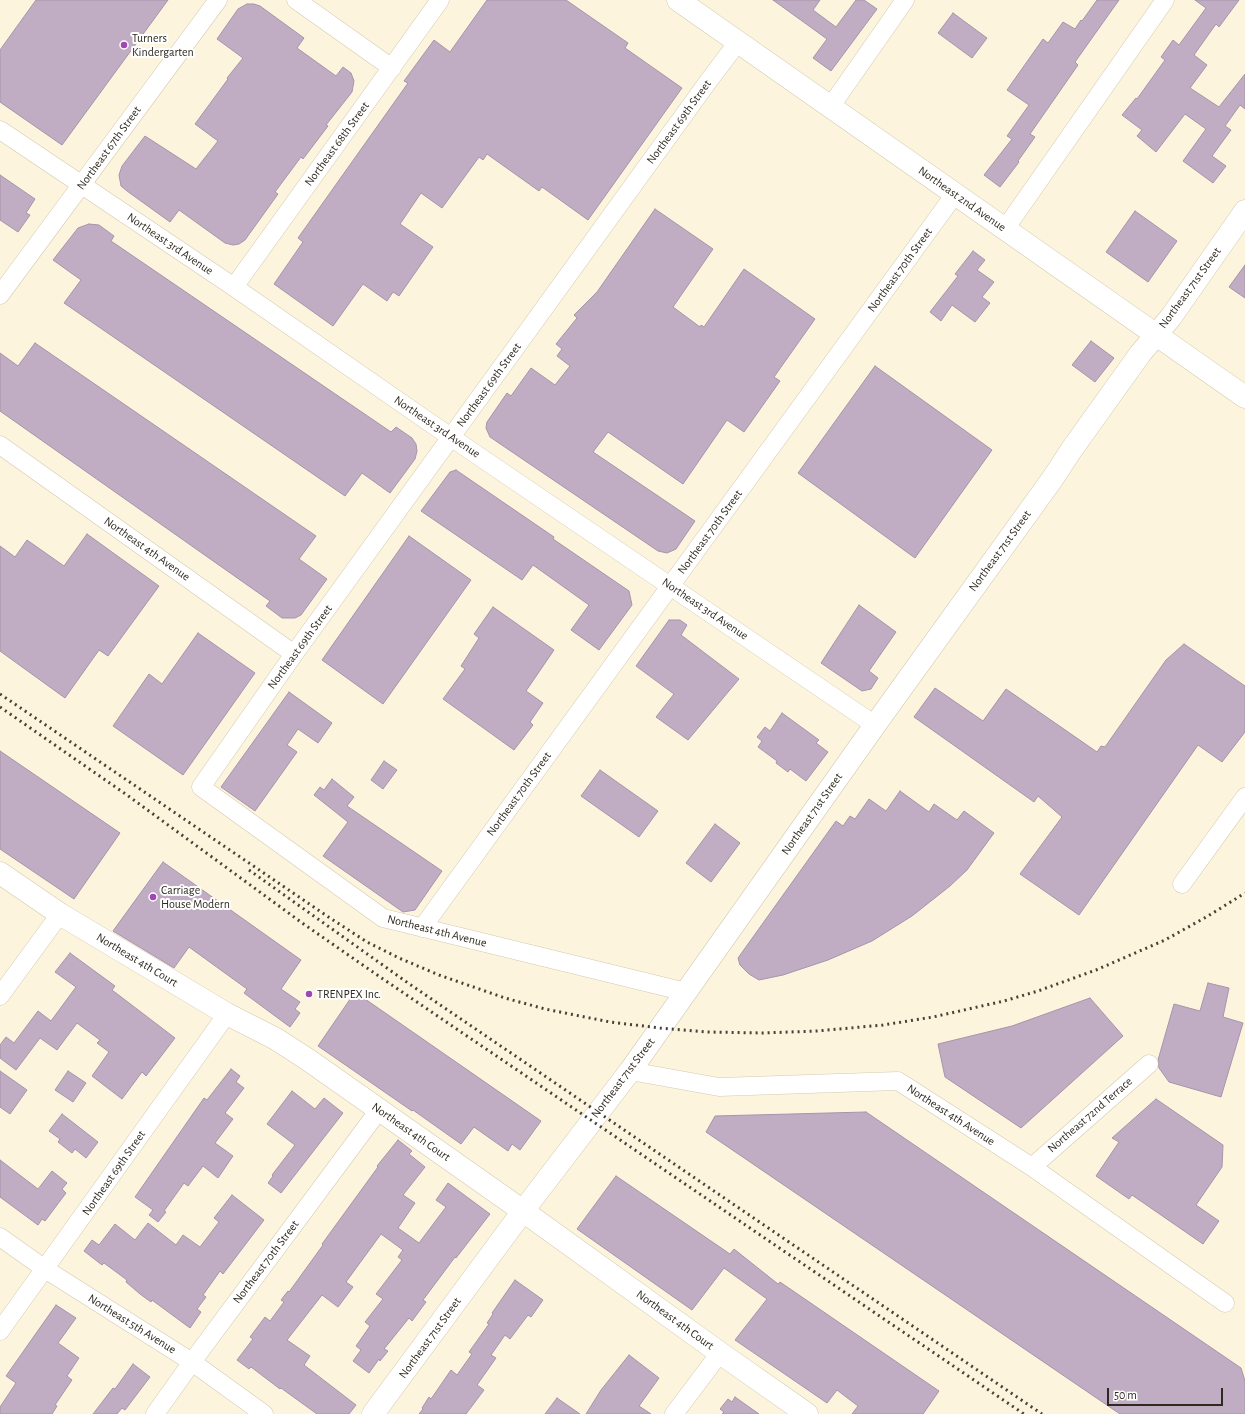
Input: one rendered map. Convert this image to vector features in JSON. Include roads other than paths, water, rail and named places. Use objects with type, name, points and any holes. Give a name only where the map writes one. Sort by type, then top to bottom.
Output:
[{"type":"street","name":"Northeast 67th Street","points":[[0,295],[218,0]]},
{"type":"street","points":[[296,0],[392,68]]},
{"type":"street","name":"Northeast 68th Street","points":[[234,287],[440,0]]},
{"type":"street","name":"Northeast 2nd Avenue","points":[[678,0],[1245,397]]},
{"type":"street","points":[[831,106],[905,0]]},
{"type":"street","points":[[1005,229],[1164,0]]},
{"type":"street","name":"Northeast 69th Street","points":[[201,787],[294,654],[738,42]]},
{"type":"street","name":"Northeast 3rd Avenue","points":[[0,130],[234,287],[452,438],[875,725]]},
{"type":"street","name":"Northeast 70th Street","points":[[422,928],[955,194]]},
{"type":"street","name":"Northeast 71st Street","points":[[373,1414],[523,1211],[630,1071],[1140,354],[1175,311],[1245,211]]},
{"type":"street","name":"Northeast 4th Avenue","points":[[0,445],[294,654]]},
{"type":"street","name":"Northeast 4th Avenue","points":[[201,787],[383,918],[686,992]]},
{"type":"street","points":[[1182,884],[1245,797]]},
{"type":"street","name":"Northeast 4th Court","points":[[0,873],[60,914],[227,1014],[276,1039],[523,1211],[807,1414]]},
{"type":"street","points":[[0,996],[60,914]]},
{"type":"street","name":"Northeast 69th Street","points":[[0,1331],[227,1014]]},
{"type":"street","name":"Northeast 72nd Terrace","points":[[1032,1167],[1149,1064]]},
{"type":"street","name":"Northeast 4th Avenue","points":[[630,1071],[719,1087],[898,1081],[1032,1167],[1224,1303]]},
{"type":"street","name":"Northeast 70th Street","points":[[155,1414],[379,1110]]},
{"type":"street","name":"Northeast 5th Avenue","points":[[0,1237],[45,1269],[192,1362],[264,1414]]},
{"type":"street","points":[[674,1414],[720,1353]]},
{"type":"railway","points":[[0,694],[367,942],[399,958],[439,975],[505,998],[545,1009],[610,1022],[708,1032],[763,1033],[817,1031],[883,1025],[933,1017],[1004,1001],[1038,991],[1096,970],[1165,940],[1245,893]]},
{"type":"railway","points":[[0,707],[127,795],[305,925],[383,979],[1024,1414]]},
{"type":"railway","points":[[249,870],[408,983],[1042,1414]]},
{"type":"place","name":"Turners Kindergarten","points":[[124,45]]},
{"type":"place","name":"Carriage House Modern","points":[[153,897]]},
{"type":"place","name":"TRENPEX Inc.","points":[[309,994]]}]
